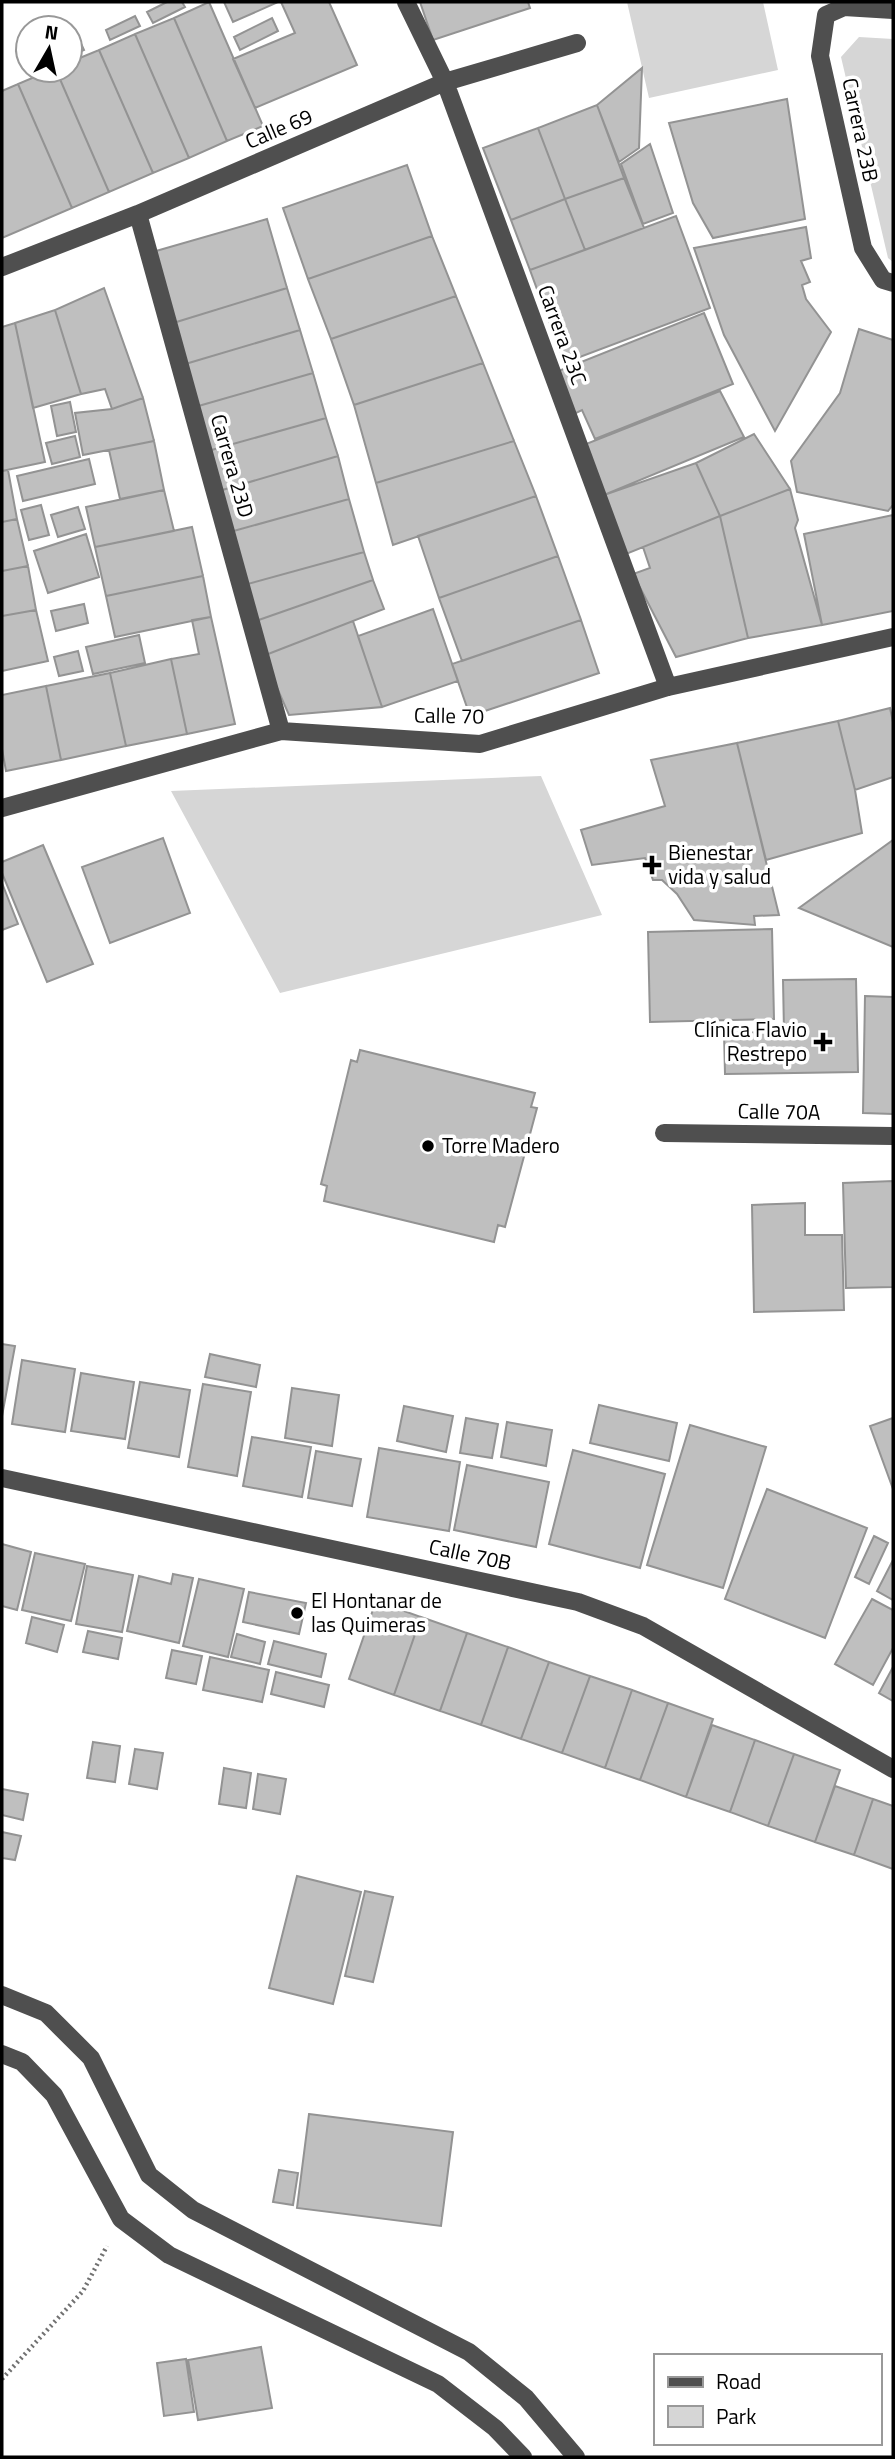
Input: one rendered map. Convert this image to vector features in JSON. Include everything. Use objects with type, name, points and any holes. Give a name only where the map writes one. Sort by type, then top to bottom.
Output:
[{"type":"street","name":"Carrera 23C","points":[[406,2],[445,82],[668,687]]},
{"type":"street","name":"Carrera 23B","points":[[893,10],[844,7],[826,15],[820,56],[863,248],[883,280],[893,283]]},
{"type":"street","name":"Calle 69","points":[[2,267],[138,214],[445,82],[577,43]]},
{"type":"street","name":"Carrera 23D","points":[[138,214],[281,731]]},
{"type":"street","name":"Calle 70","points":[[2,808],[281,731],[480,744],[668,687],[893,637]]},
{"type":"street","name":"Calle 70A","points":[[664,1133],[893,1136]]},
{"type":"street","name":"Calle 70B","points":[[2,1478],[578,1602],[643,1626],[893,1769]]},
{"type":"street","points":[[2,1995],[46,2013],[91,2058],[149,2175],[175,2196],[193,2210],[469,2352],[526,2398],[576,2457]]},
{"type":"street","points":[[2,2054],[22,2062],[54,2095],[121,2219],[169,2255],[438,2384],[495,2428],[523,2457]]},
{"type":"path","points":[[2,2379],[83,2291],[121,2219]]},
{"type":"green space","points":[[627,2],[763,2],[778,70],[649,98]]},
{"type":"green space","points":[[859,37],[893,39],[893,262],[888,258],[841,57]]},
{"type":"green space","points":[[541,776],[602,915],[280,993],[171,791]]},
{"type":"building","points":[[167,2],[182,2],[185,7],[153,23],[147,12]]},
{"type":"building","points":[[209,2],[263,126],[227,141],[174,18]]},
{"type":"building","points":[[224,2],[275,2],[276,3],[233,22]]},
{"type":"building","points":[[281,2],[329,2],[357,65],[255,108],[233,59],[295,33]]},
{"type":"building","points":[[420,2],[528,2],[530,8],[433,40]]},
{"type":"building","points":[[135,16],[140,26],[110,40],[106,30]]},
{"type":"building","points":[[174,18],[227,141],[189,158],[135,34]]},
{"type":"building","points":[[272,18],[278,31],[240,50],[234,37]]},
{"type":"building","points":[[135,34],[189,158],[153,173],[99,50]]},
{"type":"building","points":[[99,50],[153,173],[109,192],[62,84],[84,84],[84,56]]},
{"type":"building","points":[[642,68],[639,148],[619,162],[597,105]]},
{"type":"building","points":[[18,84],[62,84],[109,192],[72,208]]},
{"type":"building","points":[[18,84],[72,208],[2,238],[2,91]]},
{"type":"building","points":[[787,99],[805,219],[713,238],[693,203],[669,123]]},
{"type":"building","points":[[597,105],[624,178],[565,199],[538,128]]},
{"type":"building","points":[[538,128],[565,199],[511,220],[483,148]]},
{"type":"building","points":[[650,144],[673,213],[643,224],[621,164]]},
{"type":"building","points":[[407,165],[432,236],[308,279],[283,208]]},
{"type":"building","points":[[624,178],[644,228],[585,250],[565,199]]},
{"type":"building","points":[[565,199],[585,250],[530,270],[511,220]]},
{"type":"building","points":[[676,216],[710,308],[564,363],[530,270]]},
{"type":"building","points":[[267,219],[287,288],[170,324],[156,251]]},
{"type":"building","points":[[806,227],[811,258],[801,261],[810,282],[802,285],[806,299],[831,332],[775,431],[724,335],[694,248]]},
{"type":"building","points":[[432,236],[456,296],[331,339],[308,279]]},
{"type":"building","points":[[104,288],[143,398],[112,409],[105,389],[81,394],[55,310]]},
{"type":"building","points":[[287,288],[300,330],[182,365],[170,324]]},
{"type":"building","points":[[456,296],[483,363],[354,405],[331,339]]},
{"type":"building","points":[[55,310],[81,394],[33,408],[15,323]]},
{"type":"building","points":[[704,313],[733,384],[595,439],[582,410],[574,414],[556,372]]},
{"type":"building","points":[[15,323],[45,462],[2,471],[2,327]]},
{"type":"building","points":[[859,329],[893,340],[893,505],[888,511],[797,492],[791,461],[840,393]]},
{"type":"building","points":[[300,330],[313,373],[195,407],[182,365]]},
{"type":"building","points":[[483,363],[514,441],[376,483],[354,405]]},
{"type":"building","points":[[313,373],[326,418],[208,451],[195,407]]},
{"type":"building","points":[[720,391],[744,437],[604,495],[586,444]]},
{"type":"building","points":[[143,398],[154,441],[83,455],[75,413],[112,409]]},
{"type":"building","points":[[70,402],[76,432],[57,436],[51,406]]},
{"type":"building","points":[[326,418],[338,456],[219,491],[208,451]]},
{"type":"building","points":[[754,434],[790,489],[720,516],[696,463]]},
{"type":"building","points":[[75,436],[80,457],[52,464],[46,443]]},
{"type":"building","points":[[154,441],[164,490],[120,499],[109,450]]},
{"type":"building","points":[[514,441],[536,496],[393,545],[376,483]]},
{"type":"building","points":[[338,456],[349,499],[230,532],[219,491]]},
{"type":"building","points":[[89,459],[95,484],[23,501],[17,476]]},
{"type":"building","points":[[696,463],[720,516],[626,554],[604,495]]},
{"type":"building","points":[[8,470],[17,519],[2,522],[2,471]]},
{"type":"building","points":[[790,489],[798,520],[795,528],[822,625],[748,638],[720,516]]},
{"type":"building","points":[[164,490],[174,531],[95,547],[86,507]]},
{"type":"building","points":[[536,496],[558,556],[439,598],[418,536]]},
{"type":"building","points":[[349,499],[364,552],[244,585],[230,532]]},
{"type":"building","points":[[41,505],[49,535],[29,540],[21,510]]},
{"type":"building","points":[[78,507],[85,529],[58,537],[51,515]]},
{"type":"building","points":[[893,515],[893,611],[822,625],[804,534]]},
{"type":"building","points":[[720,516],[748,638],[676,657],[633,574],[650,568],[643,547]]},
{"type":"building","points":[[17,519],[28,566],[2,571],[2,522]]},
{"type":"building","points":[[192,527],[203,576],[106,596],[95,547]]},
{"type":"building","points":[[86,534],[99,577],[48,593],[34,551]]},
{"type":"building","points":[[364,552],[373,580],[253,622],[244,585]]},
{"type":"building","points":[[558,556],[581,620],[462,661],[439,598]]},
{"type":"building","points":[[28,566],[36,610],[2,616],[2,571]]},
{"type":"building","points":[[203,576],[211,617],[115,637],[106,596]]},
{"type":"building","points":[[373,580],[384,609],[263,656],[253,622]]},
{"type":"building","points":[[84,604],[88,623],[56,631],[51,611]]},
{"type":"building","points":[[433,609],[458,681],[382,707],[358,636]]},
{"type":"building","points":[[36,610],[48,661],[2,671],[2,616]]},
{"type":"building","points":[[211,617],[235,724],[187,734],[171,659],[199,654],[192,620]]},
{"type":"building","points":[[581,620],[599,673],[470,716],[452,664]]},
{"type":"building","points":[[353,621],[382,707],[289,715],[263,656]]},
{"type":"building","points":[[139,635],[145,663],[93,674],[86,647]]},
{"type":"building","points":[[78,651],[83,671],[59,676],[54,657]]},
{"type":"building","points":[[171,659],[187,734],[126,746],[110,673]]},
{"type":"building","points":[[110,673],[126,746],[61,760],[46,686]]},
{"type":"building","points":[[46,686],[61,760],[6,771],[2,749],[2,695]]},
{"type":"building","points":[[890,708],[893,722],[893,777],[855,790],[838,721]]},
{"type":"building","points":[[838,721],[855,790],[862,833],[766,860],[737,743]]},
{"type":"building","points":[[737,743],[779,915],[754,916],[755,925],[694,920],[677,894],[662,880],[653,880],[645,858],[592,865],[581,830],[665,806],[651,760]]},
{"type":"building","points":[[163,838],[190,913],[110,943],[82,867]]},
{"type":"building","points":[[893,840],[893,947],[799,908]]},
{"type":"building","points":[[43,845],[93,964],[47,982],[2,873],[2,862]]},
{"type":"building","points":[[2,883],[18,924],[2,930]]},
{"type":"building","points":[[772,929],[774,1019],[650,1022],[648,932]]},
{"type":"building","points":[[856,979],[858,1072],[725,1074],[724,1033],[784,1032],[783,980]]},
{"type":"building","points":[[865,996],[893,997],[893,1114],[863,1113]]},
{"type":"building","name":"Torre Madero","points":[[360,1050],[535,1093],[531,1107],[537,1108],[505,1227],[498,1225],[494,1242],[324,1201],[327,1186],[321,1184],[351,1060],[357,1062]]},
{"type":"building","points":[[893,1181],[893,1287],[846,1288],[843,1183]]},
{"type":"building","points":[[805,1203],[805,1235],[842,1235],[844,1310],[754,1312],[752,1205]]},
{"type":"building","points":[[2,1344],[15,1346],[2,1416]]},
{"type":"building","points":[[210,1354],[260,1365],[256,1387],[205,1377]]},
{"type":"building","points":[[22,1360],[75,1369],[65,1432],[12,1424]]},
{"type":"building","points":[[81,1373],[134,1382],[125,1439],[71,1431]]},
{"type":"building","points":[[140,1382],[190,1390],[179,1457],[128,1448]]},
{"type":"building","points":[[203,1384],[251,1392],[237,1476],[188,1467]]},
{"type":"building","points":[[292,1388],[339,1395],[332,1446],[285,1438]]},
{"type":"building","points":[[599,1405],[677,1423],[669,1461],[590,1443]]},
{"type":"building","points":[[404,1406],[453,1416],[446,1452],[397,1441]]},
{"type":"building","points":[[466,1418],[498,1424],[492,1458],[460,1453]]},
{"type":"building","points":[[893,1418],[893,1489],[870,1426]]},
{"type":"building","points":[[507,1422],[552,1430],[546,1466],[501,1457]]},
{"type":"building","points":[[690,1425],[766,1447],[723,1588],[647,1565]]},
{"type":"building","points":[[252,1437],[311,1447],[302,1497],[243,1486]]},
{"type":"building","points":[[379,1448],[460,1462],[449,1531],[367,1517]]},
{"type":"building","points":[[573,1450],[665,1474],[640,1568],[549,1544]]},
{"type":"building","points":[[316,1451],[361,1459],[352,1506],[308,1498]]},
{"type":"building","points":[[467,1465],[549,1482],[536,1547],[454,1530]]},
{"type":"building","points":[[767,1489],[867,1528],[825,1638],[725,1599]]},
{"type":"building","points":[[874,1536],[888,1543],[869,1584],[855,1577]]},
{"type":"building","points":[[2,1544],[31,1552],[17,1610],[2,1606]]},
{"type":"building","points":[[35,1553],[85,1564],[71,1621],[22,1610]]},
{"type":"building","points":[[893,1560],[893,1600],[877,1591]]},
{"type":"building","points":[[87,1566],[133,1575],[122,1632],[76,1624]]},
{"type":"building","points":[[173,1574],[193,1578],[179,1643],[127,1631],[139,1576],[171,1584]]},
{"type":"building","points":[[199,1579],[244,1589],[228,1657],[183,1646]]},
{"type":"building","points":[[249,1592],[306,1603],[299,1634],[243,1622]]},
{"type":"building","points":[[872,1599],[893,1610],[893,1648],[873,1685],[835,1664]]},
{"type":"building","points":[[376,1601],[421,1617],[394,1695],[349,1679]]},
{"type":"building","points":[[32,1617],[64,1625],[57,1652],[26,1643]]},
{"type":"building","points":[[421,1617],[467,1633],[440,1711],[394,1695]]},
{"type":"building","points":[[88,1631],[122,1638],[118,1659],[83,1652]]},
{"type":"building","points":[[467,1633],[508,1647],[481,1725],[440,1711]]},
{"type":"building","points":[[237,1634],[265,1642],[260,1664],[231,1657]]},
{"type":"building","points":[[274,1641],[326,1654],[321,1677],[268,1664]]},
{"type":"building","points":[[508,1647],[549,1662],[521,1739],[481,1725]]},
{"type":"building","points":[[172,1650],[202,1656],[196,1684],[166,1678]]},
{"type":"building","points":[[210,1657],[269,1670],[262,1702],[203,1690]]},
{"type":"building","points":[[549,1662],[590,1676],[562,1753],[521,1739]]},
{"type":"building","points":[[893,1667],[893,1701],[879,1693]]},
{"type":"building","points":[[276,1672],[329,1685],[324,1707],[271,1694]]},
{"type":"building","points":[[590,1676],[632,1690],[605,1768],[562,1753]]},
{"type":"building","points":[[632,1690],[668,1703],[640,1780],[605,1768]]},
{"type":"building","points":[[668,1703],[713,1719],[686,1797],[640,1780]]},
{"type":"building","points":[[712,1725],[755,1740],[730,1812],[686,1797]]},
{"type":"building","points":[[755,1740],[794,1754],[768,1826],[730,1812]]},
{"type":"building","points":[[93,1742],[120,1746],[115,1782],[87,1778]]},
{"type":"building","points":[[135,1749],[163,1753],[157,1789],[129,1784]]},
{"type":"building","points":[[794,1754],[840,1770],[815,1842],[768,1826]]},
{"type":"building","points":[[224,1768],[251,1773],[246,1808],[219,1804]]},
{"type":"building","points":[[258,1774],[286,1779],[280,1814],[253,1809]]},
{"type":"building","points":[[835,1786],[873,1799],[854,1855],[815,1842]]},
{"type":"building","points":[[2,1789],[28,1794],[23,1820],[2,1815]]},
{"type":"building","points":[[873,1799],[893,1806],[893,1869],[854,1855]]},
{"type":"building","points":[[2,1832],[21,1836],[15,1860],[2,1858]]},
{"type":"building","points":[[297,1876],[361,1892],[333,2004],[269,1988]]},
{"type":"building","points":[[365,1891],[393,1897],[373,1982],[345,1976]]},
{"type":"building","points":[[309,2114],[453,2132],[441,2226],[297,2208]]},
{"type":"building","points":[[279,2170],[298,2173],[293,2205],[273,2202]]},
{"type":"building","points":[[261,2347],[272,2408],[198,2420],[188,2360]]},
{"type":"building","points":[[186,2359],[194,2412],[164,2416],[157,2363]]},
{"type":"place","name":"Bienestar vida y salud","points":[[652,865]]},
{"type":"place","name":"Clínica Flavio Restrepo","points":[[823,1042]]},
{"type":"place","name":"Torre Madero","points":[[428,1146]]},
{"type":"place","name":"El Hontanar de las Quimeras","points":[[297,1613]]}]
